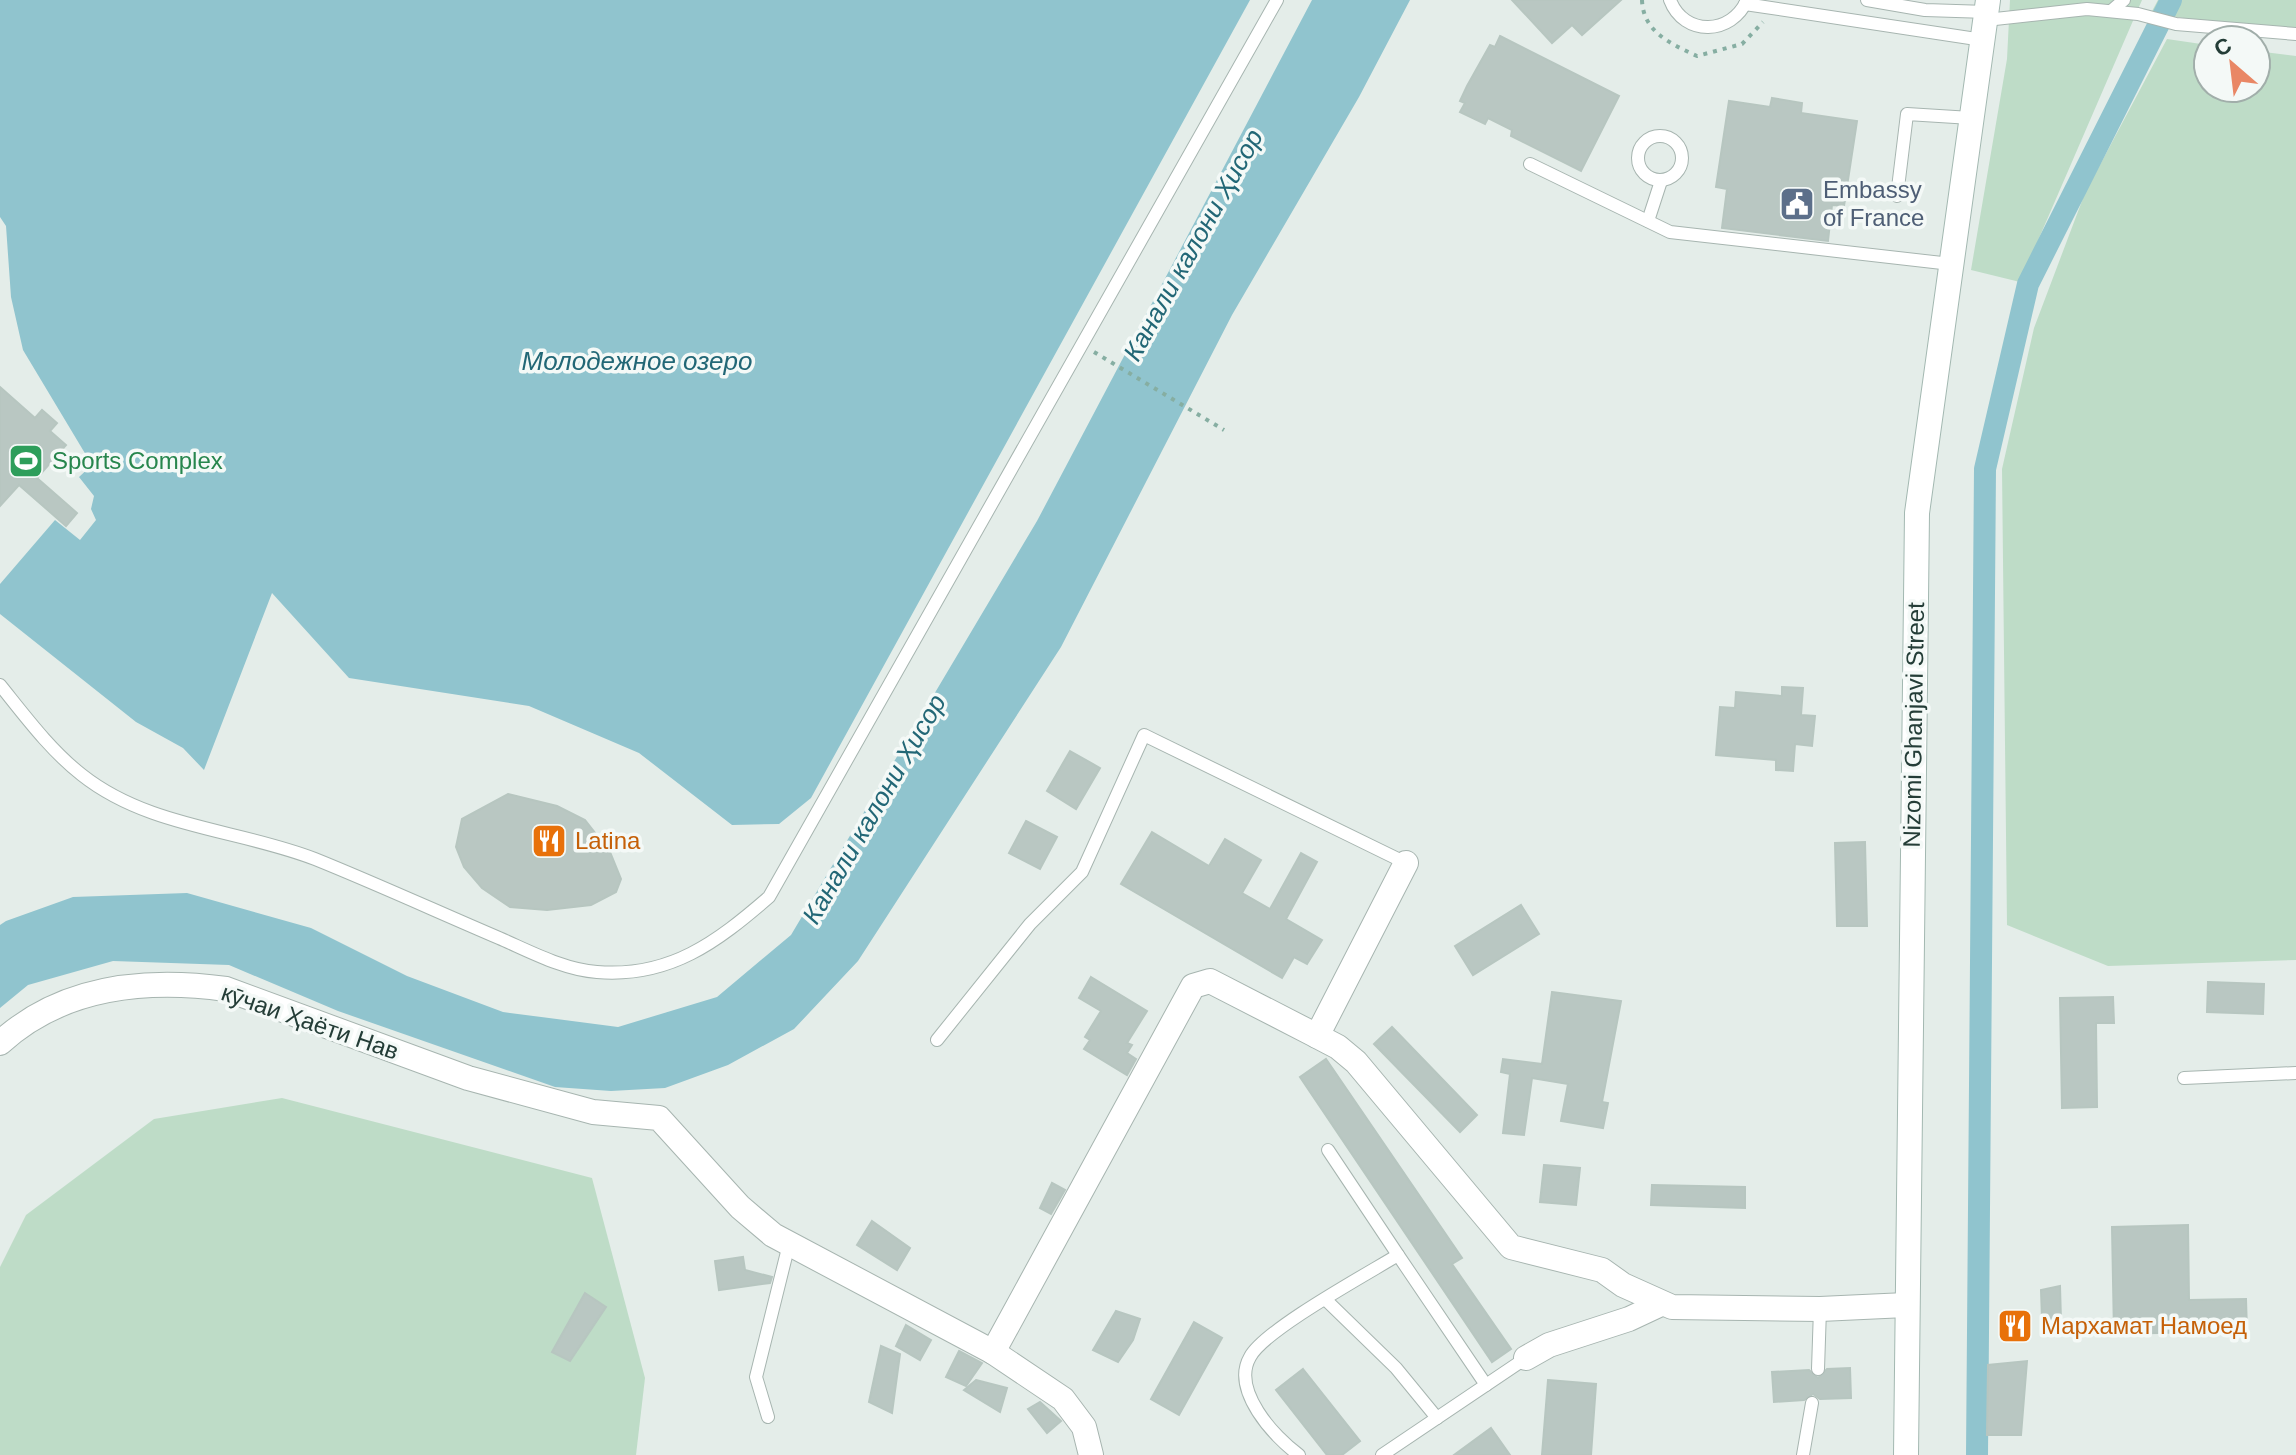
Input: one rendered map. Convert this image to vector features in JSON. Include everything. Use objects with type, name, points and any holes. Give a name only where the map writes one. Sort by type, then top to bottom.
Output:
[{"type":"street","name":"Nizomi Ghanjavi Street","points":[[1906,1455],[1917,513],[1986,18]]},
{"type":"street","points":[[1317,1036],[1406,863]]},
{"type":"street","points":[[993,1352],[1189,990],[1198,982],[1210,981],[1338,1047],[1356,1062],[1511,1247],[1602,1270],[1661,1304],[1687,1309],[1820,1309],[1906,1305]]},
{"type":"street","name":"кӯчаи Ҳаёти Нав","points":[[0,1043],[51,1006],[77,996],[141,984],[204,986],[226,989],[468,1078],[559,1104],[626,1117],[659,1118],[755,1221],[789,1244],[993,1352],[1063,1399],[1084,1427],[1091,1455]]},
{"type":"street","points":[[1526,1358],[1549,1345],[1629,1319],[1661,1304]]},
{"type":"lane","points":[[0,685],[39,733],[82,775],[145,812],[312,858],[541,956],[595,972],[634,971],[685,960],[725,935],[769,897],[1277,0]]},
{"type":"lane","points":[[1670,0],[1682,18],[1708,28],[1733,19],[1746,2],[1986,18],[2087,9],[2138,14],[2176,24],[2296,34]]},
{"type":"lane","points":[[1867,0],[1986,18]]},
{"type":"lane","points":[[2111,11],[2124,0]]},
{"type":"lane","points":[[1897,196],[1907,114],[1971,118]]},
{"type":"lane","points":[[1530,164],[1670,232],[1951,264]]},
{"type":"lane","points":[[1648,221],[1661,181]]},
{"type":"lane","points":[[937,1040],[1014,942],[1082,872],[1144,735],[1406,863]]},
{"type":"lane","points":[[2184,1078],[2296,1073]]},
{"type":"lane","points":[[1328,1150],[1486,1385]]},
{"type":"lane","points":[[768,1417],[756,1377],[789,1244]]},
{"type":"lane","points":[[1299,1455],[1277,1440],[1257,1412],[1245,1377],[1248,1359],[1265,1337],[1398,1255]]},
{"type":"lane","points":[[1326,1300],[1396,1368],[1437,1418]]},
{"type":"lane","points":[[1818,1369],[1820,1309]]},
{"type":"lane","points":[[1382,1455],[1526,1358]]},
{"type":"lane","points":[[1803,1455],[1812,1403]]},
{"type":"path","points":[[1642,0],[1643,15],[1656,33],[1697,56],[1742,44],[1767,18]]},
{"type":"path","points":[[1082,345],[1224,430]]},
{"type":"green space","points":[[2010,0],[2142,0],[2020,282],[1971,270],[2007,59]]},
{"type":"green space","points":[[2158,0],[2296,0],[2296,35],[2272,31],[2272,24],[2224,24],[2151,13]]},
{"type":"green space","points":[[2167,39],[2192,43],[2192,104],[2272,104],[2272,53],[2296,56],[2296,960],[2108,966],[2007,925],[2002,469],[2034,328],[2085,193]]},
{"type":"green space","points":[[282,1098],[592,1178],[645,1378],[636,1455],[0,1455],[0,1267],[26,1215],[154,1119]]},
{"type":"water","name":"Молодежное озеро","points":[[0,0],[1250,0],[811,798],[779,824],[732,825],[639,753],[529,706],[349,678],[272,593],[204,770],[183,748],[136,722],[0,614],[0,584],[55,520],[80,540],[96,520],[91,509],[94,496],[79,477],[92,465],[23,350],[11,297],[6,226],[0,217]]},
{"type":"water","name":"Канали калони Ҳисор","points":[[1312,0],[1410,0],[1359,97],[1232,315],[1061,647],[858,961],[794,1029],[728,1065],[665,1088],[611,1091],[555,1087],[338,1011],[229,965],[113,961],[28,985],[0,1008],[0,925],[6,921],[73,897],[187,893],[311,928],[407,976],[503,1012],[618,1027],[717,997],[791,935],[1037,521]]},
{"type":"building","points":[[1512,0],[1621,0],[1582,35],[1572,25],[1552,43]]},
{"type":"building","points":[[1500,36],[1619,96],[1581,171],[1511,136],[1512,130],[1488,118],[1485,124],[1460,112],[1465,103],[1460,101],[1467,86],[1490,45],[1495,47]]},
{"type":"building","points":[[1772,98],[1802,103],[1801,113],[1857,121],[1844,206],[1832,205],[1828,241],[1722,228],[1727,189],[1716,187],[1729,101],[1770,107]]},
{"type":"building","name":"Sports Complex","points":[[0,387],[35,418],[42,410],[57,423],[50,431],[66,445],[37,478],[77,513],[66,526],[19,485],[0,506]]},
{"type":"building","points":[[1782,687],[1803,688],[1801,715],[1815,716],[1812,746],[1795,744],[1793,771],[1776,770],[1776,760],[1716,755],[1720,707],[1735,708],[1736,692],[1782,696]]},
{"type":"building","points":[[1070,751],[1100,768],[1076,809],[1047,791]]},
{"type":"building","points":[[508,794],[557,806],[585,820],[610,852],[621,879],[616,892],[591,905],[547,910],[510,907],[482,888],[464,867],[456,847],[462,819]]},
{"type":"building","points":[[1026,821],[1057,837],[1040,869],[1009,853]]},
{"type":"building","points":[[1152,832],[1209,866],[1225,839],[1261,860],[1242,893],[1270,909],[1301,853],[1317,862],[1286,919],[1322,940],[1307,964],[1294,957],[1282,978],[1121,884]]},
{"type":"building","points":[[1865,842],[1867,926],[1837,926],[1835,843]]},
{"type":"building","points":[[1521,905],[1539,934],[1473,975],[1455,946]]},
{"type":"building","points":[[1091,977],[1147,1011],[1127,1043],[1132,1045],[1127,1053],[1136,1059],[1127,1075],[1084,1049],[1090,1040],[1085,1037],[1101,1011],[1079,998]]},
{"type":"building","points":[[2208,982],[2264,984],[2263,1014],[2207,1012]]},
{"type":"building","points":[[1552,992],[1621,1001],[1602,1102],[1608,1103],[1603,1128],[1561,1121],[1568,1084],[1532,1078],[1524,1135],[1503,1133],[1510,1074],[1501,1072],[1503,1059],[1542,1064]]},
{"type":"building","points":[[2113,997],[2114,1023],[2096,1023],[2097,1107],[2062,1108],[2060,998]]},
{"type":"building","points":[[1392,1027],[1477,1115],[1460,1132],[1374,1044]]},
{"type":"building","points":[[1326,1059],[1462,1258],[1452,1264],[1511,1349],[1492,1362],[1300,1077]]},
{"type":"building","points":[[1544,1165],[1580,1168],[1576,1205],[1540,1202]]},
{"type":"building","points":[[1052,1183],[1065,1190],[1051,1214],[1040,1208]]},
{"type":"building","points":[[1652,1185],[1745,1187],[1745,1208],[1651,1205]]},
{"type":"building","points":[[872,1221],[910,1248],[897,1270],[857,1245]]},
{"type":"building","points":[[2188,1225],[2189,1300],[2246,1299],[2247,1331],[2114,1334],[2112,1227]]},
{"type":"building","points":[[743,1257],[745,1270],[772,1277],[770,1283],[719,1290],[715,1261]]},
{"type":"building","points":[[2060,1286],[2061,1321],[2042,1319],[2041,1290]]},
{"type":"building","points":[[585,1293],[606,1307],[570,1361],[552,1352]]},
{"type":"building","points":[[1116,1311],[1140,1319],[1133,1340],[1118,1362],[1093,1350]]},
{"type":"building","points":[[1194,1322],[1222,1338],[1179,1415],[1151,1399]]},
{"type":"building","points":[[906,1325],[931,1340],[920,1360],[896,1346]]},
{"type":"building","points":[[881,1346],[900,1354],[892,1413],[869,1402]]},
{"type":"building","points":[[959,1351],[982,1363],[966,1386],[946,1377]]},
{"type":"building","points":[[2027,1361],[2021,1435],[1987,1435],[1988,1365]]},
{"type":"building","points":[[1850,1368],[1851,1398],[1820,1399],[1813,1394],[1804,1400],[1774,1402],[1772,1372],[1809,1370],[1818,1378],[1827,1369]]},
{"type":"building","points":[[1303,1369],[1360,1441],[1342,1455],[1327,1455],[1276,1390]]},
{"type":"building","points":[[976,1380],[1007,1388],[1000,1412],[964,1390]]},
{"type":"building","points":[[1548,1380],[1596,1384],[1591,1455],[1542,1455]]},
{"type":"building","points":[[1040,1402],[1061,1421],[1047,1433],[1028,1409]]},
{"type":"building","points":[[1491,1428],[1510,1455],[1454,1455]]},
{"type":"waterway","points":[[1977,1455],[1985,469],[2028,284],[2171,0]]},
{"type":"place","name":"Embassy of France","points":[[1797,204]]},
{"type":"place","name":"Sports Complex","points":[[26,461]]},
{"type":"place","name":"Latina","points":[[549,841]]},
{"type":"place","name":"Мархамат Намоед","points":[[2015,1326]]}]
